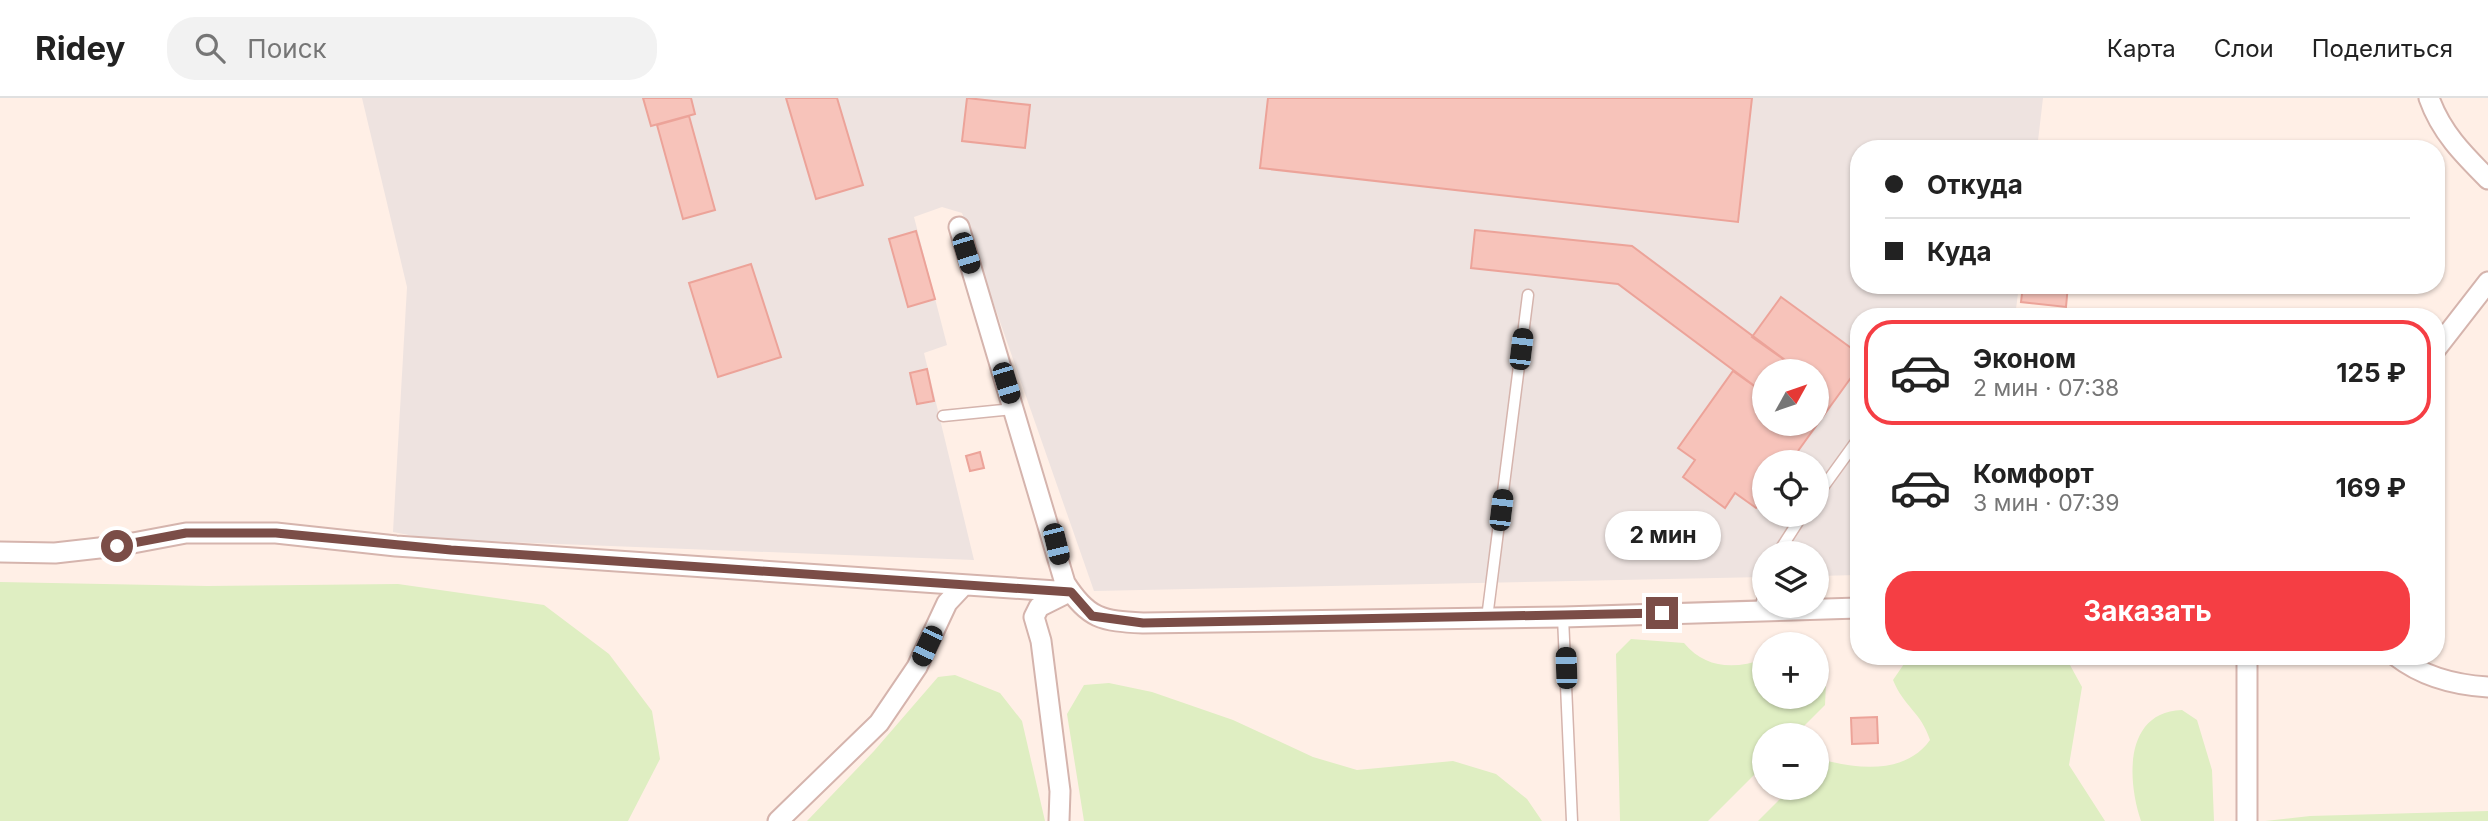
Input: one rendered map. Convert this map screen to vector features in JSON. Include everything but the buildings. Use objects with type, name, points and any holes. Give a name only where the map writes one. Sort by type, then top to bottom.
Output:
[{"type":"street","points":[[2429,98],[2436,118],[2458,149],[2488,179]]},
{"type":"street","points":[[959,227],[1065,583],[1092,616],[1116,621],[1563,617],[1752,603]]},
{"type":"street","points":[[2445,337],[2488,282]]},
{"type":"street","points":[[0,552],[55,553],[104,548],[186,533],[276,533],[396,546],[962,587],[1071,592]]},
{"type":"street","points":[[778,821],[879,723],[917,667],[947,603],[962,587]]},
{"type":"street","points":[[1059,821],[1060,791],[1041,641],[1034,617],[1039,607],[1049,599],[1071,592]]},
{"type":"street","points":[[1829,606],[1850,608]]},
{"type":"street","points":[[2247,821],[2248,665]]},
{"type":"street","points":[[2408,665],[2454,685],[2488,687]]},
{"type":"lane","points":[[1487,618],[1528,295]]},
{"type":"lane","points":[[943,416],[1013,409]]},
{"type":"lane","points":[[1829,479],[1850,450]]},
{"type":"lane","points":[[1563,617],[1572,821]]},
{"type":"shaded area","points":[[362,98],[2043,98],[2038,140],[1850,140],[1850,294],[2018,294],[2016,308],[1850,308],[1850,575],[1829,576],[1829,541],[1752,541],[1752,577],[1094,591],[962,213],[942,207],[914,217],[947,345],[924,353],[974,560],[430,539],[393,532],[407,287]]},
{"type":"green space","points":[[0,582],[207,586],[398,584],[544,605],[609,654],[652,711],[660,759],[628,821],[0,821]]},
{"type":"green space","points":[[1631,639],[1684,643],[1710,662],[1731,665],[1752,662],[1752,709],[1821,709],[1807,723],[1752,723],[1752,777],[1708,821],[1620,821],[1616,654]]},
{"type":"green space","points":[[1903,665],[2070,665],[2082,687],[2069,765],[2105,821],[1758,821],[1779,800],[1829,800],[1829,761],[1864,767],[1880,766],[1894,764],[1920,751],[1930,740],[1922,723],[1893,680]]},
{"type":"green space","points":[[955,675],[1000,693],[1022,721],[1045,821],[807,821],[874,751],[938,677]]},
{"type":"green space","points":[[1109,683],[1152,692],[1233,720],[1313,757],[1357,770],[1453,761],[1496,774],[1527,799],[1542,821],[1084,821],[1067,714],[1084,685]]},
{"type":"green space","points":[[2182,710],[2197,720],[2212,770],[2214,821],[2141,821],[2133,787],[2134,751],[2149,722],[2163,714]]},
{"type":"green space","points":[[2488,811],[2488,821],[2265,821],[2310,816]]},
{"type":"route","points":[[117,546],[186,533],[276,533],[396,546],[962,587],[1071,592],[1092,616],[1143,623],[1662,613]]}]
